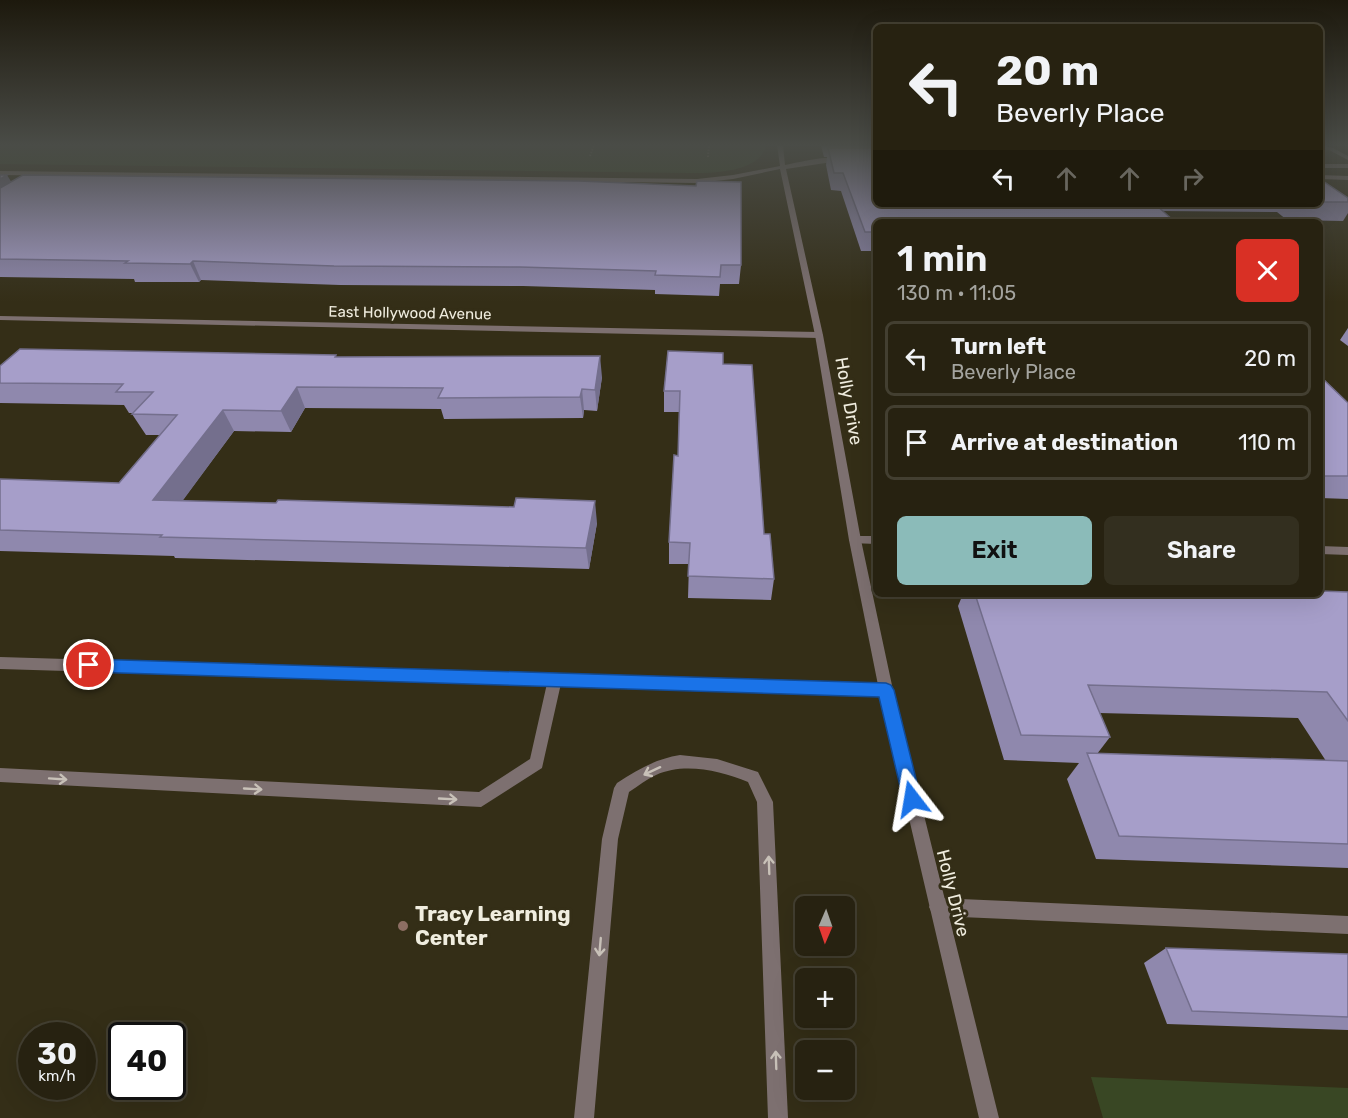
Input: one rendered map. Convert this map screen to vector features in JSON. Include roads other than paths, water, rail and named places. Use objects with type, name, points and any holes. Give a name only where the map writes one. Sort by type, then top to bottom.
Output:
[{"type":"street","name":"Holly Drive","points":[[789,197],[819,335],[855,540],[886,690],[989,1118]]},
{"type":"street","name":"East Hollywood Avenue","points":[[0,318],[819,335]]},
{"type":"street","points":[[855,540],[873,540]]},
{"type":"street","points":[[1323,550],[1348,551]]},
{"type":"street","points":[[0,663],[886,690]]},
{"type":"street","points":[[0,775],[481,800],[537,763],[555,679]]},
{"type":"street","points":[[584,1118],[610,839],[622,788],[656,768],[695,762],[725,766],[753,777],[765,802],[778,1118]]},
{"type":"street","points":[[938,907],[1348,925]]},
{"type":"place","name":"Tracy Learning Center","points":[[403,926]]}]
